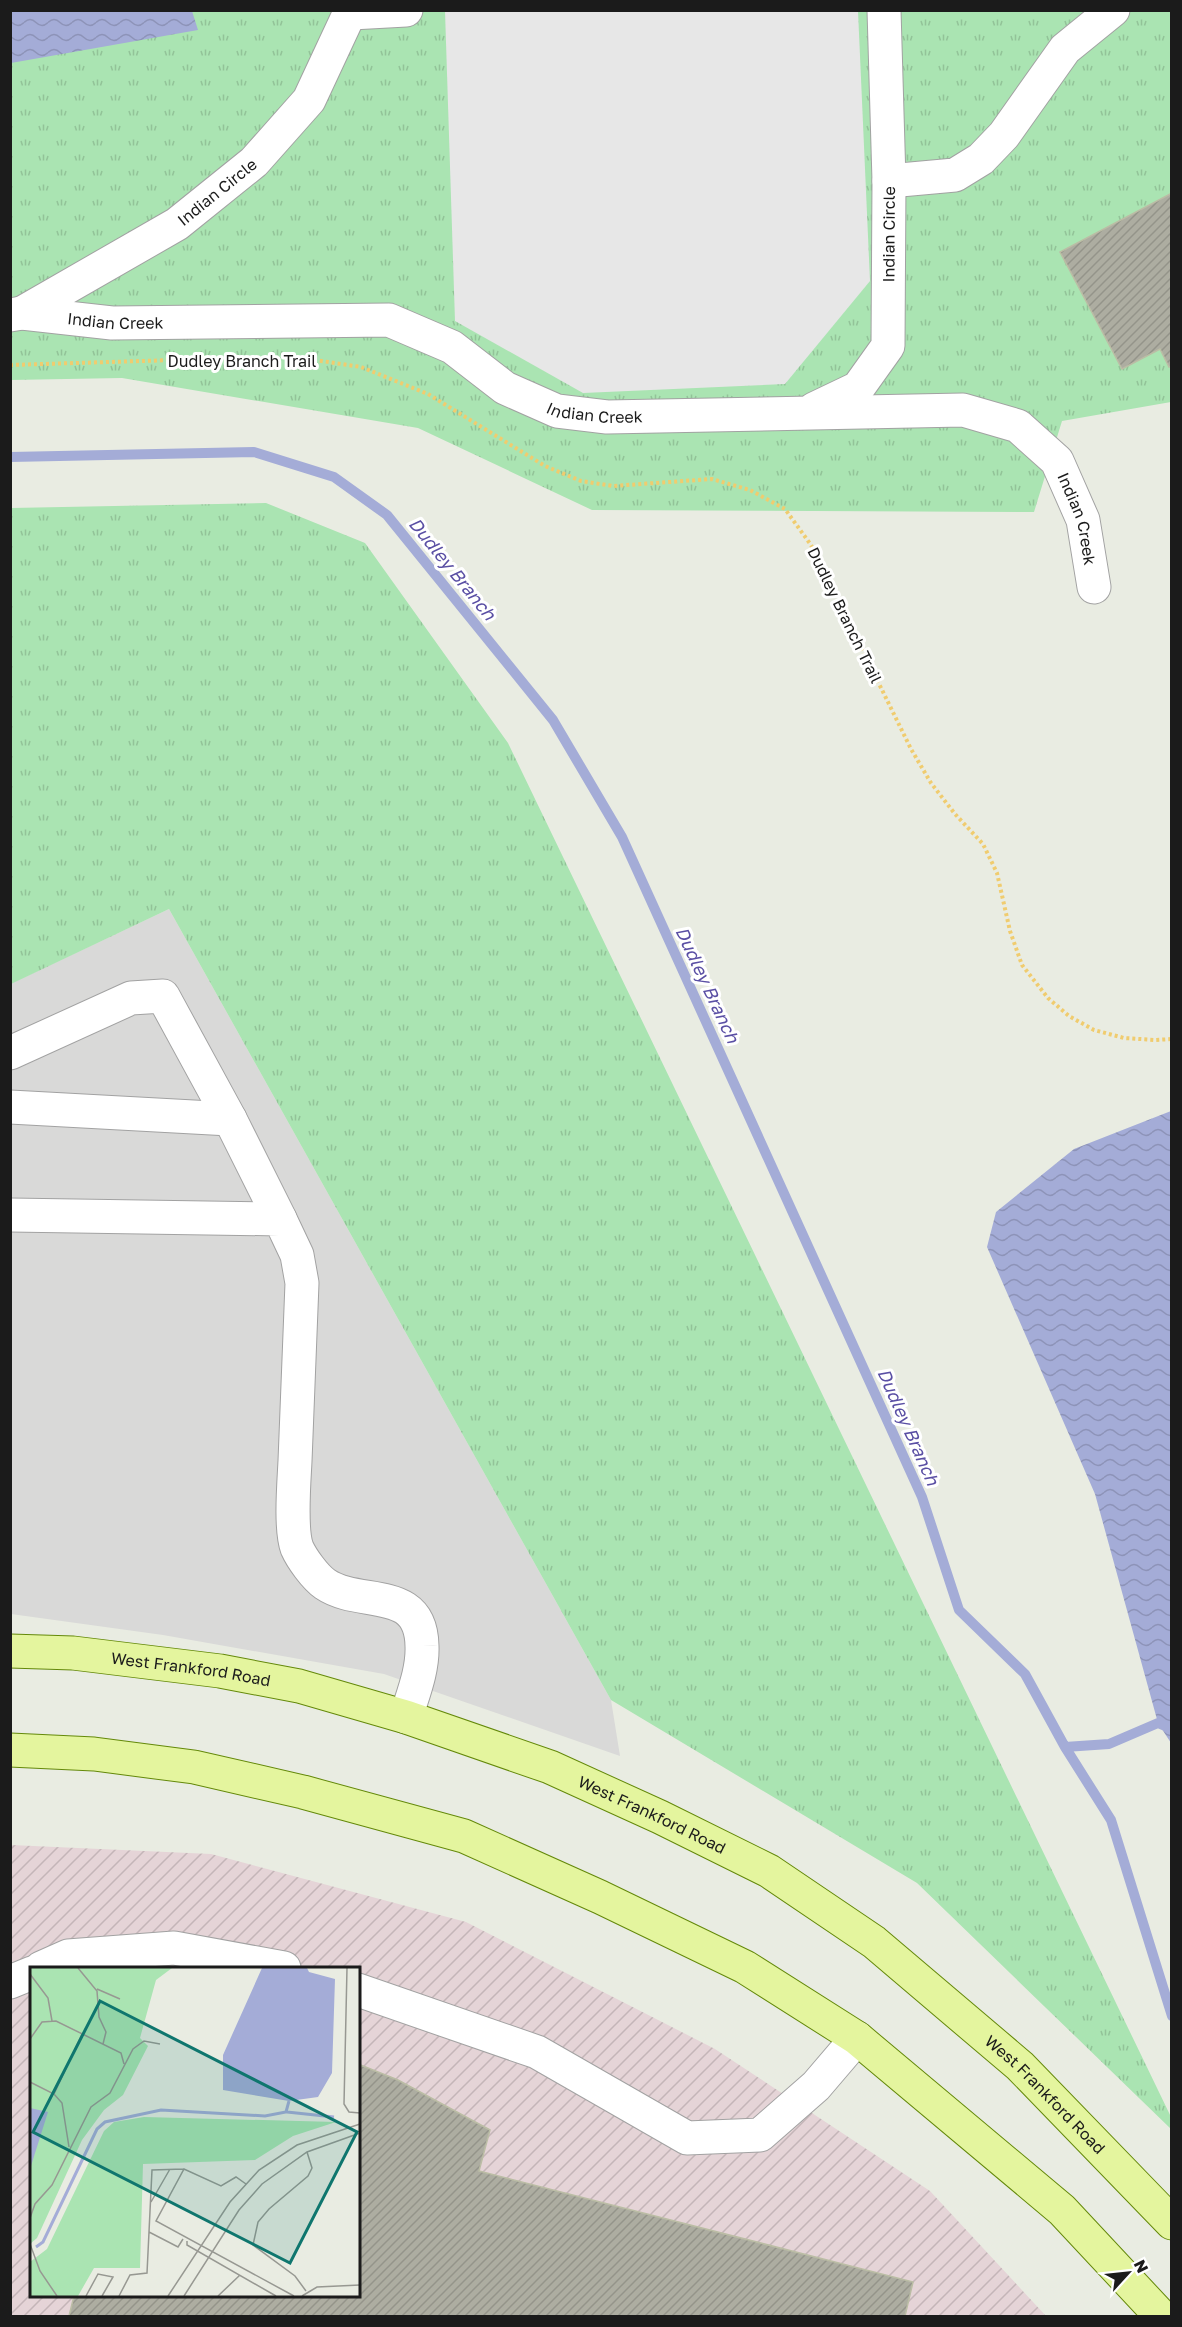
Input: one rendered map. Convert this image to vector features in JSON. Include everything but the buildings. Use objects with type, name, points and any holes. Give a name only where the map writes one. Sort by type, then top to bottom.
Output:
[{"type":"main road","name":"West Frankford Road","points":[[10,1651],[73,1653],[219,1671],[299,1686],[406,1717],[550,1767],[660,1817],[769,1871],[874,1942],[1020,2066],[1172,2223]]},
{"type":"main road","points":[[10,1750],[94,1754],[194,1767],[303,1791],[464,1836],[600,1897],[745,1967],[857,2038],[1062,2210],[1161,2316]]},
{"type":"lane","points":[[351,12],[406,10]]},
{"type":"lane","name":"Indian Circle","points":[[803,414],[858,388],[888,346],[889,182],[884,10]]},
{"type":"lane","points":[[889,182],[956,175],[981,159],[1004,135],[1065,49],[1113,10]]},
{"type":"lane","name":"Indian Circle","points":[[16,314],[177,224],[254,162],[309,100],[351,12]]},
{"type":"lane","name":"Indian Creek","points":[[16,314],[112,323],[389,320],[452,347],[505,388],[557,411],[607,417],[963,410],[1018,426],[1057,461],[1083,520],[1094,587]]},
{"type":"lane","points":[[10,1053],[131,998],[163,996],[230,1119],[297,1255],[302,1283],[293,1507],[297,1547],[314,1573],[325,1584],[350,1594],[392,1601],[410,1611],[419,1626],[422,1647],[417,1681],[406,1717]]},
{"type":"lane","points":[[10,1107],[230,1119]]},
{"type":"lane","points":[[10,1215],[280,1219]]},
{"type":"lane","points":[[43,1967],[68,1956],[174,1948],[278,1967]]},
{"type":"lane","points":[[10,1982],[30,1973]]},
{"type":"lane","points":[[360,1991],[537,2052],[687,2138],[760,2135],[816,2086],[857,2038]]},
{"type":"path","name":"Dudley Branch Trail","points":[[301,358],[361,367],[428,394],[545,466],[581,481],[614,486],[712,479],[750,490],[784,509],[811,545],[911,749],[931,783],[955,814],[983,844],[997,873],[1010,931],[1022,965],[1048,998],[1069,1016],[1094,1030],[1124,1038],[1155,1040],[1172,1038]]},
{"type":"path","name":"Dudley Branch Trail","points":[[10,365],[177,360]]},
{"type":"shaded area","points":[[445,11],[858,11],[870,281],[785,384],[583,393],[455,321]]},
{"type":"shaded area","points":[[169,909],[611,1700],[620,1756],[384,1674],[163,1635],[11,1614],[10,984]]},
{"type":"shaded area","points":[[11,1845],[211,1854],[466,1922],[715,2049],[930,2191],[1046,2316],[11,2316]]},
{"type":"green space","points":[[10,11],[1171,11],[1171,402],[1062,421],[1034,512],[592,510],[418,428],[122,378],[11,380]]},
{"type":"green space","points":[[266,503],[365,543],[508,743],[1171,2117],[1171,2129],[917,1883],[611,1700],[169,909],[11,984],[11,508]]},
{"type":"water","points":[[11,10],[192,11],[198,30],[11,63]]},
{"type":"water","points":[[1171,1111],[1171,1743],[1158,1723],[1095,1494],[987,1247],[996,1212],[1074,1149]]},
{"type":"waterway","name":"Dudley Branch","points":[[10,457],[254,452],[334,477],[387,515],[553,720],[622,837],[922,1497],[959,1610],[1025,1674],[1065,1747],[1109,1744],[1158,1723],[1172,1729]]},
{"type":"waterway","points":[[1065,1747],[1111,1820],[1172,2016]]}]
